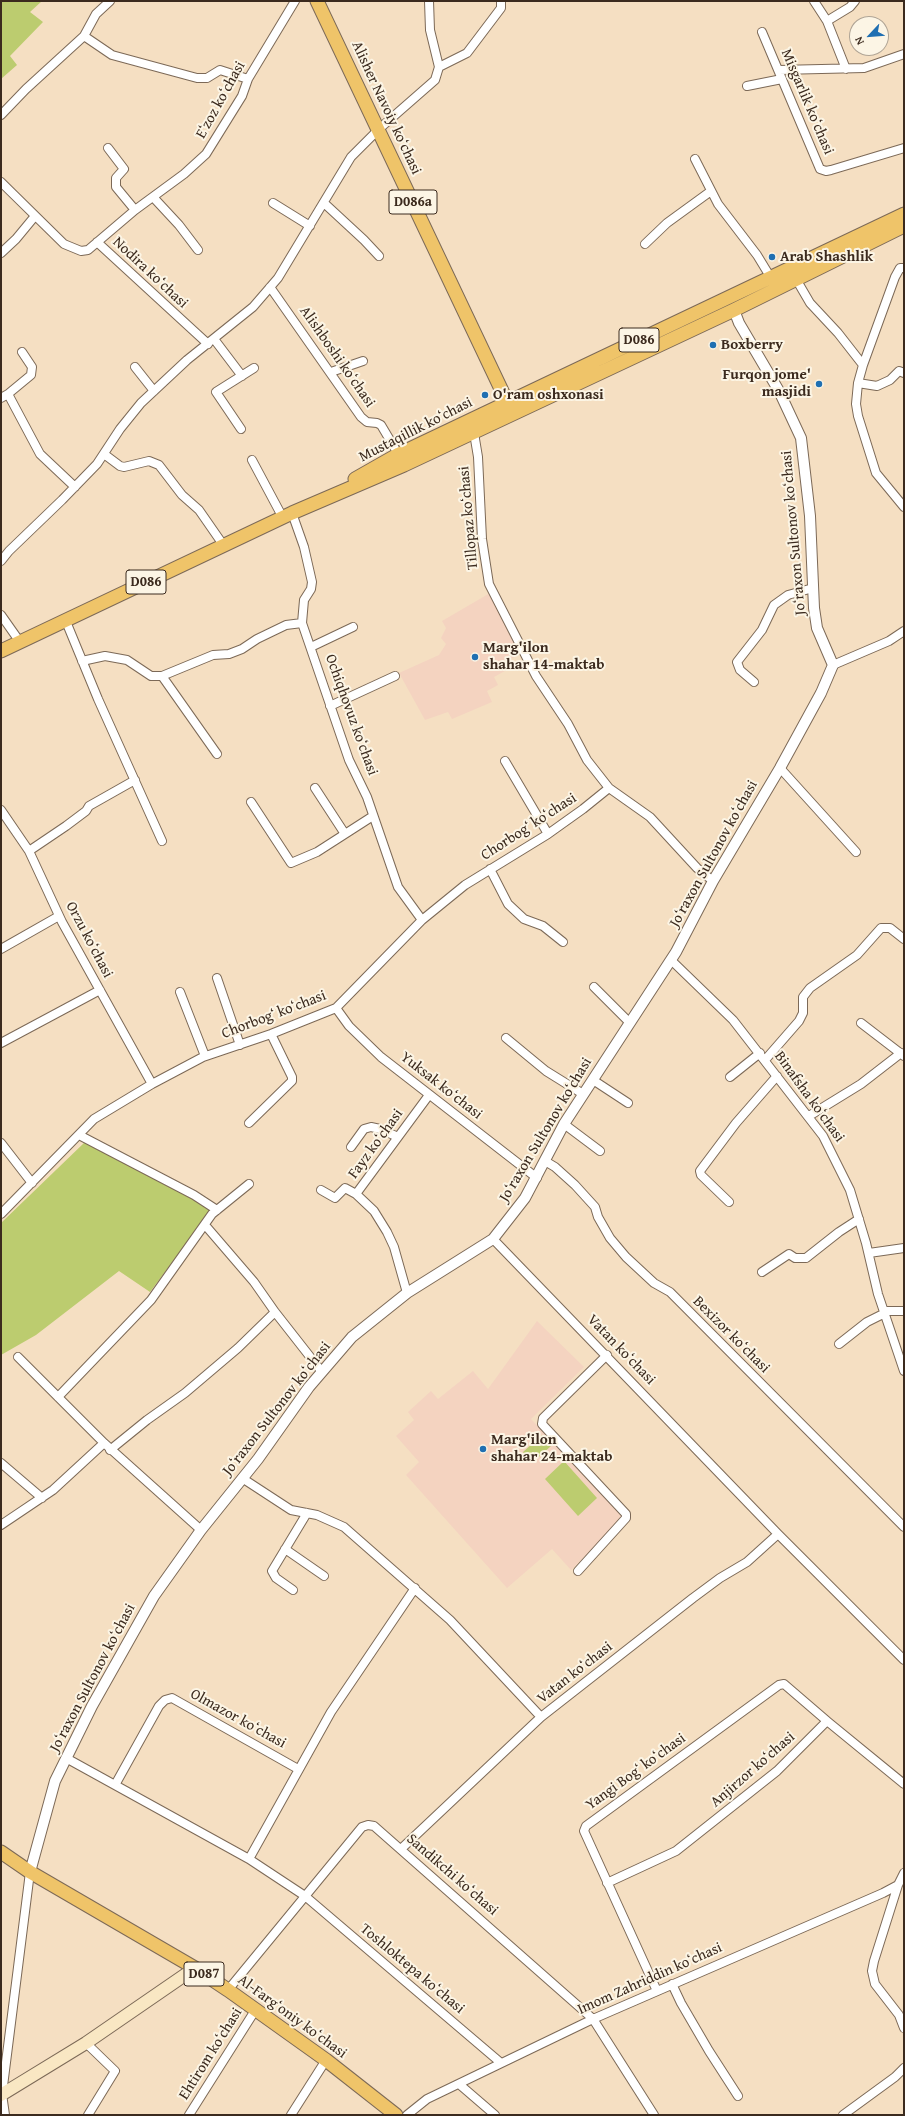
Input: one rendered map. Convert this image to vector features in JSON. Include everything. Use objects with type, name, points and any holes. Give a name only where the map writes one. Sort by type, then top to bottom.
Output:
[{"type":"main road","name":"Alisher Navoiy koʻchasi","points":[[318,1],[510,408]]},
{"type":"main road","name":"Mustaqillik koʻchasi","points":[[1,651],[288,516],[904,214]]},
{"type":"main road","name":"Mustaqillik koʻchasi","points":[[402,460],[474,433],[510,408],[734,310],[904,226]]},
{"type":"main road","name":"Al-Fargʻoniy koʻchasi","points":[[1,1852],[30,1872],[195,1968],[256,2009],[326,2060],[394,2114]]},
{"type":"main road","points":[[2,2095],[86,2043],[195,1968]]},
{"type":"street","points":[[1,115],[26,89],[84,36],[96,14],[110,1]]},
{"type":"street","name":"Eʻzoz koʻchasi","points":[[96,242],[135,210],[184,174],[206,154],[242,96],[242,91],[248,79],[295,1]]},
{"type":"street","points":[[1,561],[9,551],[97,464],[137,408],[211,341],[253,307],[278,278],[351,157],[379,129],[435,80],[439,68],[430,30],[429,1]]},
{"type":"street","points":[[439,68],[468,53],[501,8],[501,1]]},
{"type":"street","points":[[814,1],[827,21],[846,69]]},
{"type":"street","points":[[827,21],[850,7],[855,1]]},
{"type":"street","name":"Misgarlik koʻchasi","points":[[762,32],[781,74],[817,164],[823,171],[835,169],[904,148]]},
{"type":"street","points":[[84,36],[112,55],[197,78],[207,78],[220,70],[248,79]]},
{"type":"street","points":[[747,86],[781,74],[864,68],[904,54]]},
{"type":"street","points":[[108,148],[124,168],[116,178],[116,187],[135,210]]},
{"type":"street","points":[[695,159],[718,204],[757,255],[771,278]]},
{"type":"street","name":"Nodira koʻchasi","points":[[1,182],[49,231],[70,248],[81,251],[88,250],[96,242],[211,341],[242,376]]},
{"type":"street","points":[[645,244],[667,223],[711,191]]},
{"type":"street","points":[[153,197],[179,225],[198,250]]},
{"type":"street","points":[[273,203],[310,226]]},
{"type":"street","points":[[324,203],[379,256]]},
{"type":"street","points":[[1,252],[16,239],[35,216]]},
{"type":"street","points":[[902,268],[895,277],[863,365],[858,383],[856,404],[876,473],[904,507]]},
{"type":"street","points":[[796,279],[810,303],[838,333],[863,365]]},
{"type":"street","name":"Alishboshi koʻchasi","points":[[270,287],[364,420],[381,425],[402,460]]},
{"type":"street","name":"Joʻraxon Sultonov koʻchasi","points":[[30,1872],[54,1781],[92,1706],[154,1596],[201,1530],[322,1372],[352,1337],[407,1293],[493,1239],[525,1198],[537,1178],[564,1124],[671,960],[713,881],[780,768],[821,693],[833,665],[817,628],[814,608],[810,516],[802,438],[779,391],[739,323],[734,310]]},
{"type":"street","points":[[22,352],[32,367],[32,375],[4,396],[40,454],[75,487]]},
{"type":"street","points":[[331,372],[363,361]]},
{"type":"street","points":[[135,367],[154,391]]},
{"type":"street","points":[[241,429],[216,392],[254,368]]},
{"type":"street","points":[[858,383],[877,386],[890,380],[898,372],[904,373]]},
{"type":"street","name":"Tillopaz koʻchasi","points":[[474,433],[478,458],[482,539],[489,584],[536,676],[568,724],[587,760],[609,788],[650,817],[697,868],[713,881]]},
{"type":"street","points":[[104,454],[120,466],[124,467],[149,461],[159,465],[182,495],[199,510],[224,546]]},
{"type":"street","name":"Ochiqhovuz koʻchasi","points":[[252,460],[288,516],[304,546],[312,582],[311,589],[304,600],[302,623],[349,760],[373,816],[398,887],[422,920]]},
{"type":"street","points":[[754,682],[740,670],[737,662],[762,630],[774,605],[788,595],[813,588]]},
{"type":"street","points":[[1,615],[20,642]]},
{"type":"street","points":[[66,620],[82,661],[162,841]]},
{"type":"street","points":[[82,661],[105,656],[127,660],[151,676],[162,676],[213,655],[229,654],[242,649],[257,639],[286,625],[302,623]]},
{"type":"street","points":[[311,647],[353,627]]},
{"type":"street","points":[[833,665],[889,641],[904,631]]},
{"type":"street","points":[[162,676],[217,754]]},
{"type":"street","points":[[330,706],[396,676]]},
{"type":"street","points":[[505,761],[548,834]]},
{"type":"street","points":[[780,768],[856,852]]},
{"type":"street","points":[[29,851],[86,811],[89,806],[135,780]]},
{"type":"street","points":[[315,788],[345,834]]},
{"type":"street","name":"Chorbogʻ koʻchasi","points":[[1,1214],[94,1119],[152,1084],[204,1056],[271,1034],[336,1008],[422,920],[465,885],[548,834],[609,788]]},
{"type":"street","points":[[252,802],[291,863],[317,852],[373,816]]},
{"type":"street","name":"Orzu koʻchasi","points":[[1,810],[29,851],[59,916],[152,1084]]},
{"type":"street","points":[[490,869],[508,904],[524,919],[543,926],[563,942]]},
{"type":"street","points":[[1,949],[59,916]]},
{"type":"street","points":[[730,1077],[762,1056],[799,1021],[803,1013],[803,997],[810,988],[857,955],[881,928],[890,928],[904,939]]},
{"type":"street","name":"Binafsha koʻchasi","points":[[671,960],[733,1020],[808,1116],[822,1136],[838,1164],[850,1190],[885,1312],[904,1371]]},
{"type":"street","points":[[217,978],[240,1045]]},
{"type":"street","points":[[594,987],[630,1023]]},
{"type":"street","points":[[1,1043],[100,990]]},
{"type":"street","points":[[180,992],[204,1056]]},
{"type":"street","name":"Yuksak koʻchasi","points":[[336,1008],[349,1026],[381,1057],[537,1178]]},
{"type":"street","points":[[808,1116],[860,1084],[902,1055],[861,1023]]},
{"type":"street","points":[[249,1123],[292,1081],[292,1077],[271,1034]]},
{"type":"street","points":[[506,1038],[546,1071],[583,1094]]},
{"type":"street","points":[[729,1202],[700,1175],[700,1170],[736,1123],[777,1076]]},
{"type":"street","points":[[593,1080],[628,1103]]},
{"type":"street","name":"Fayz koʻchasi","points":[[407,1293],[394,1247],[387,1232],[374,1211],[356,1194],[429,1095]]},
{"type":"street","points":[[564,1124],[600,1151]]},
{"type":"street","points":[[351,1147],[364,1130],[371,1127],[380,1128],[398,1137]]},
{"type":"street","points":[[79,1135],[194,1195],[217,1210]]},
{"type":"street","points":[[1,1143],[32,1183]]},
{"type":"street","name":"Bexizor koʻchasi","points":[[545,1161],[555,1167],[575,1185],[595,1206],[598,1217],[610,1238],[626,1257],[654,1283],[670,1292],[904,1527]]},
{"type":"street","points":[[58,1398],[147,1305],[205,1224],[217,1210],[248,1184]]},
{"type":"street","points":[[321,1190],[335,1198],[345,1188],[348,1188],[356,1194]]},
{"type":"street","points":[[762,1272],[788,1254],[795,1258],[806,1258],[838,1232],[859,1220]]},
{"type":"street","points":[[205,1224],[254,1282],[275,1312],[322,1372]]},
{"type":"street","name":"Vatan koʻchasi","points":[[493,1239],[607,1355],[778,1534],[904,1660]]},
{"type":"street","points":[[869,1253],[904,1248]]},
{"type":"street","points":[[839,1344],[867,1322],[885,1312],[904,1311]]},
{"type":"street","points":[[110,1450],[147,1420],[185,1393],[238,1348],[275,1312]]},
{"type":"street","points":[[578,1571],[626,1518],[626,1514],[542,1424],[543,1418],[607,1355]]},
{"type":"street","points":[[18,1356],[110,1450],[201,1530]]},
{"type":"street","points":[[1,1525],[42,1498],[66,1479],[104,1443]]},
{"type":"street","points":[[1,1463],[42,1498]]},
{"type":"street","points":[[242,1478],[291,1510],[318,1515],[344,1527],[450,1620],[541,1717]]},
{"type":"street","points":[[293,1590],[272,1573],[307,1513]]},
{"type":"street","name":"Vatan koʻchasi","points":[[401,1849],[541,1717],[699,1594],[747,1562],[778,1534]]},
{"type":"street","points":[[285,1549],[324,1576]]},
{"type":"street","points":[[249,1859],[331,1712],[414,1588]]},
{"type":"street","name":"Yangi Bogʻ koʻchasi","points":[[657,1991],[584,1831],[586,1826],[779,1685],[784,1684],[827,1721]]},
{"type":"street","name":"Olmazor koʻchasi","points":[[115,1785],[159,1706],[164,1700],[172,1698],[298,1769]]},
{"type":"street","points":[[827,1721],[904,1784]]},
{"type":"street","name":"Anjirzor koʻchasi","points":[[607,1883],[676,1851],[777,1771],[827,1721]]},
{"type":"street","points":[[66,1758],[249,1859],[305,1896]]},
{"type":"street","name":"Sandikchi koʻchasi","points":[[228,1990],[362,1827],[368,1825],[374,1826],[592,2019],[654,2115]]},
{"type":"street","points":[[5,2115],[2,2095],[30,1872]]},
{"type":"street","points":[[904,1873],[898,1886],[872,1971],[875,1984],[899,2016],[904,2028]]},
{"type":"street","name":"Imom Zahriddin koʻchasi","points":[[407,2115],[427,2099],[592,2019],[898,1886]]},
{"type":"street","name":"Toshloktepa koʻchasi","points":[[305,1896],[501,2063]]},
{"type":"street","points":[[672,1984],[681,2003],[709,2051],[738,2096]]},
{"type":"street","name":"Ehtirom koʻchasi","points":[[189,2115],[256,2009]]},
{"type":"street","points":[[86,2043],[115,2071],[88,2115]]},
{"type":"street","points":[[291,2115],[326,2060]]},
{"type":"street","points":[[843,2115],[895,2077],[904,2068]]},
{"type":"street","points":[[460,2084],[495,2115]]},
{"type":"shaded area","name":"Marg'ilon shahar 14-maktab","points":[[490,593],[523,652],[511,659],[514,666],[494,677],[498,685],[487,691],[492,702],[452,719],[448,712],[425,720],[399,673],[439,655],[446,644],[441,638],[446,628],[442,621]]},
{"type":"shaded area","name":"Marg'ilon shahar 24-maktab","points":[[537,1321],[584,1367],[531,1419],[624,1518],[571,1570],[552,1549],[507,1588],[406,1475],[419,1462],[396,1436],[414,1420],[408,1412],[431,1391],[438,1399],[473,1371],[488,1389]]},
{"type":"green space","points":[[1,1],[42,1],[30,12],[43,22],[10,56],[17,65],[1,79]]},
{"type":"green space","points":[[85,1142],[139,1168],[212,1209],[150,1292],[119,1271],[36,1335],[1,1355],[1,1223]]},
{"type":"green space","points":[[542,1435],[551,1446],[532,1463],[523,1452]]},
{"type":"green space","points":[[564,1461],[597,1498],[578,1516],[545,1479]]},
{"type":"place","name":"Arab Shashlik","points":[[772,257]]},
{"type":"place","name":"Boxberry","points":[[713,345]]},
{"type":"place","name":"Furqon jome' masjidi","points":[[819,384]]},
{"type":"place","name":"O'ram oshxonasi","points":[[485,395]]},
{"type":"place","name":"Marg'ilon shahar 14-maktab","points":[[475,657]]},
{"type":"place","name":"Marg'ilon shahar 24-maktab","points":[[483,1449]]}]
